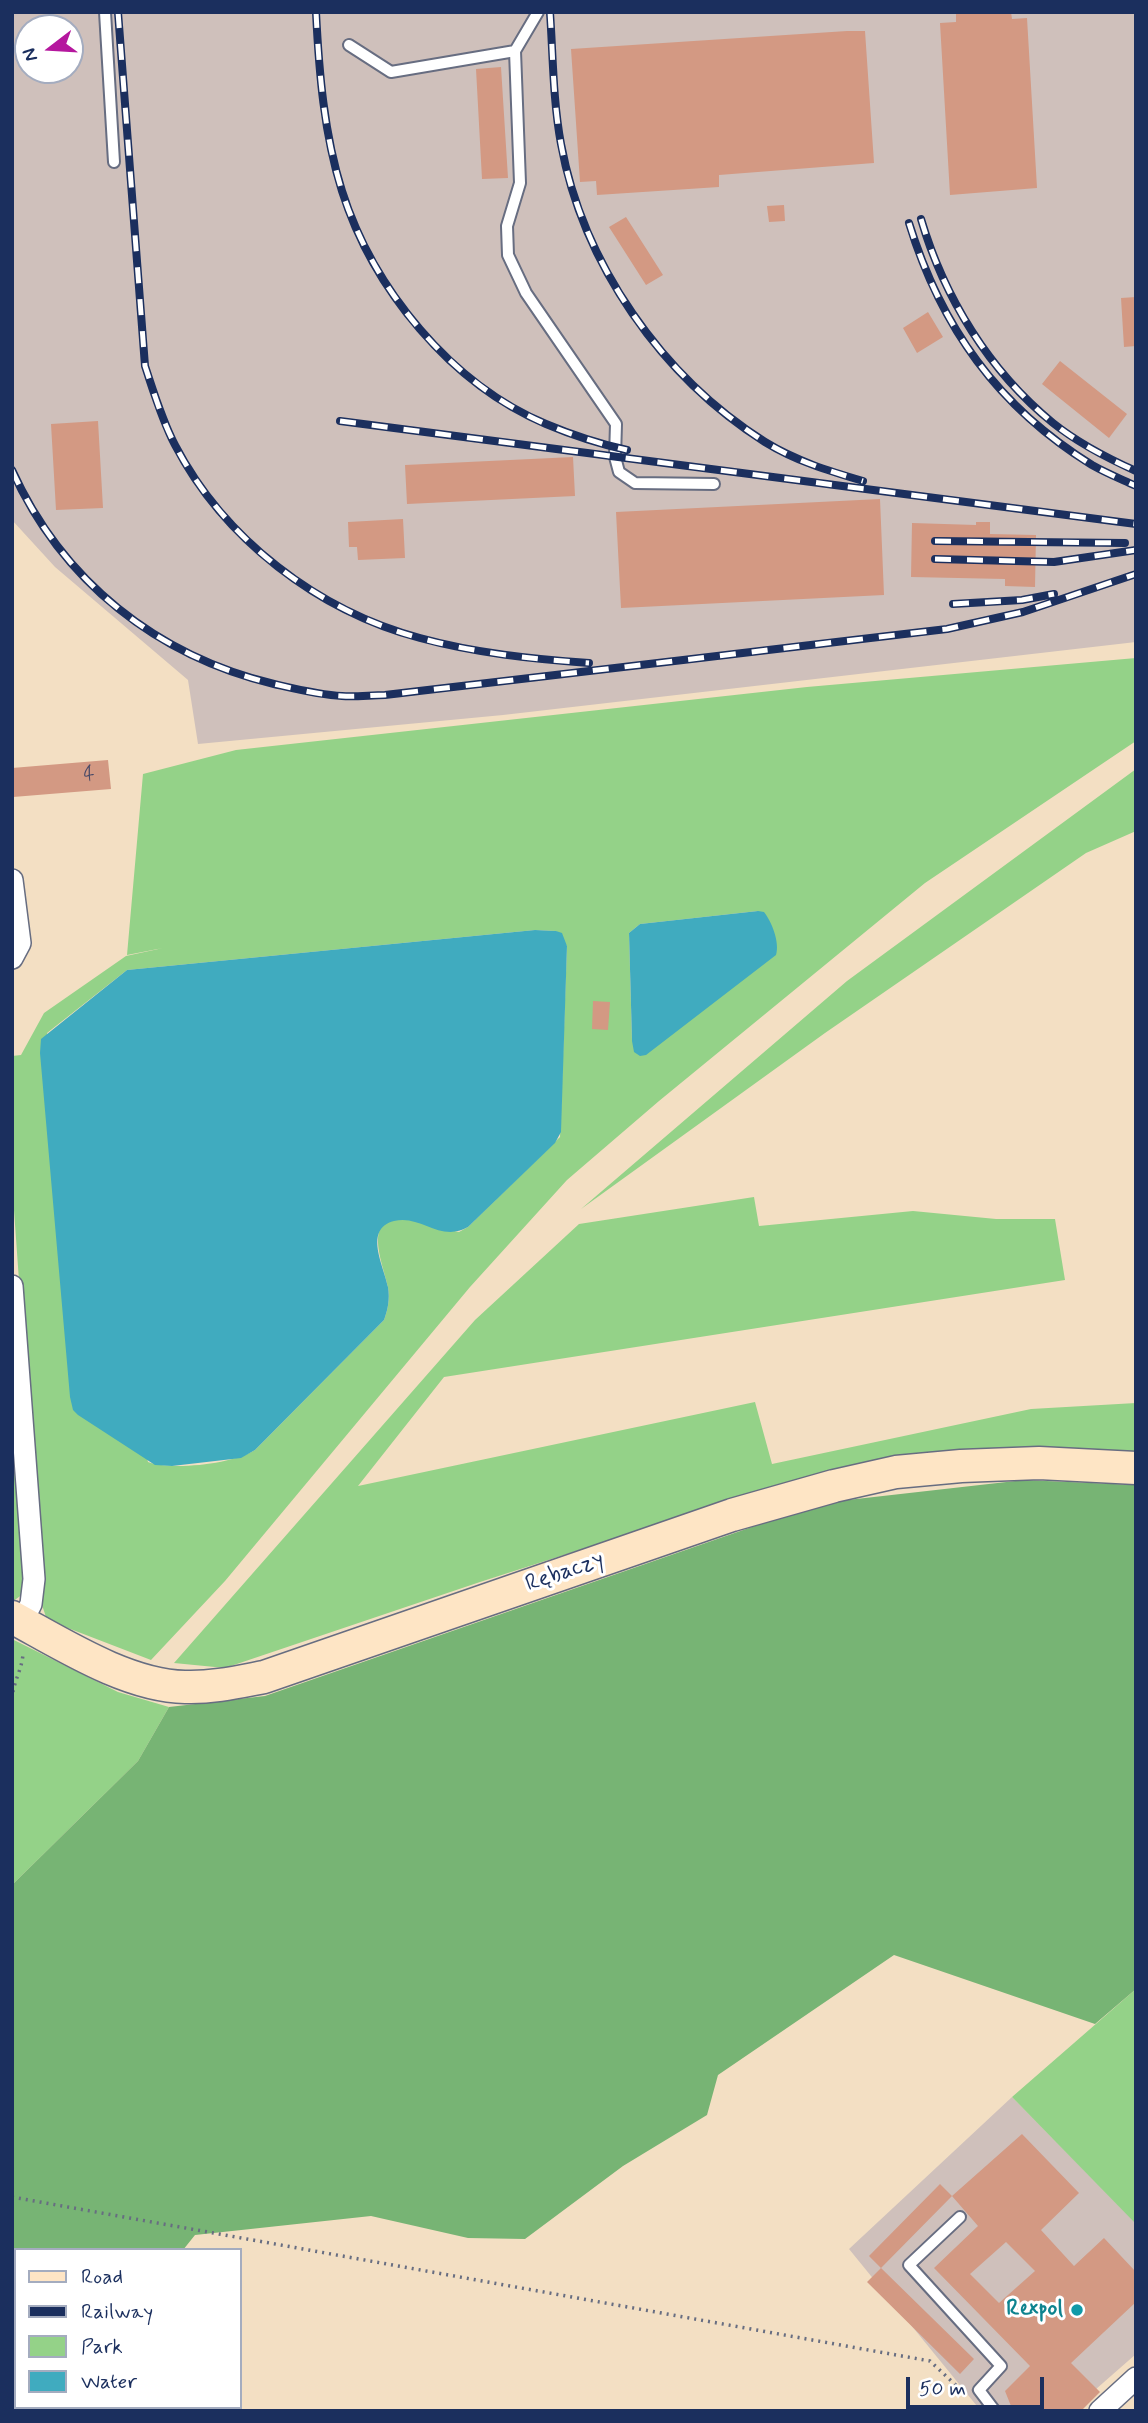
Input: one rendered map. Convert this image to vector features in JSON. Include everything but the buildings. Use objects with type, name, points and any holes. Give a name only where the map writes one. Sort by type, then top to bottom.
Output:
[{"type":"street","points":[[12,880],[20,943],[12,958]]},
{"type":"street","points":[[12,1286],[34,1579],[31,1604],[19,1629]]},
{"type":"street","name":"Rębaczy","points":[[19,1629],[142,1681],[183,1687],[223,1685],[264,1677],[732,1515],[834,1486],[896,1472],[961,1466],[1040,1463],[1136,1468]]},
{"type":"street","points":[[1100,2411],[1136,2378]]},
{"type":"lane","points":[[105,12],[114,162]]},
{"type":"lane","points":[[538,12],[515,51],[520,183],[506,226],[508,255],[526,293],[616,424],[615,457],[618,472],[635,483],[714,484]]},
{"type":"lane","points":[[348,45],[391,72],[515,51]]},
{"type":"lane","points":[[960,2217],[909,2265],[1001,2367],[979,2390],[995,2411]]},
{"type":"path","points":[[12,1699],[13,1686],[23,1659],[19,1629]]},
{"type":"path","points":[[12,2197],[930,2361],[961,2390],[979,2390]]},
{"type":"shaded area","points":[[12,12],[1136,12],[1136,642],[503,715],[198,744],[188,680],[55,567],[12,520]]},
{"type":"shaded area","points":[[1012,2097],[1136,2223],[1136,2354],[1071,2411],[981,2411],[849,2249]]},
{"type":"green space","points":[[1136,658],[1136,741],[925,883],[567,1180],[470,1287],[225,1581],[151,1660],[47,1620],[42,1605],[12,1182],[12,1056],[21,1055],[44,1013],[126,956],[163,948],[127,955],[143,774],[236,750],[807,687]],"holes":[[[758,911],[632,1041],[629,933],[640,924]],[[535,930],[556,931],[567,946],[560,1137],[468,1227],[459,1232],[405,1219],[391,1220],[383,1225],[378,1243],[389,1296],[384,1320],[255,1450],[232,1459],[202,1465],[171,1466],[148,1462],[47,1033],[127,970]]]},
{"type":"green space","points":[[1136,769],[1136,831],[1086,853],[825,1033],[581,1209],[847,981]]},
{"type":"green space","points":[[754,1197],[759,1226],[913,1211],[996,1219],[1055,1219],[1065,1280],[444,1377],[358,1486],[755,1402],[772,1464],[1031,1409],[1136,1403],[1136,1455],[902,1465],[784,1484],[225,1668],[174,1663],[475,1320],[579,1224]]},
{"type":"green space","points":[[12,1428],[27,1580],[23,1594],[12,1602]]},
{"type":"green space","points":[[1024,1480],[1136,1485],[1136,1989],[1095,2024],[894,1955],[718,2075],[707,2115],[623,2166],[525,2239],[468,2238],[371,2216],[195,2235],[185,2248],[14,2248],[14,2409],[106,2411],[12,2411],[12,1885],[138,1761],[169,1707],[265,1696],[821,1503]]},
{"type":"green space","points":[[12,1639],[118,1692],[169,1707],[138,1761],[12,1885]]},
{"type":"green space","points":[[1136,1989],[1136,2223],[1135,2223],[1012,2097]]},
{"type":"water","points":[[764,912],[772,927],[777,945],[776,955],[646,1055],[640,1056],[634,1052],[629,933],[640,924]]},
{"type":"water","points":[[535,930],[562,933],[567,946],[561,1132],[555,1143],[468,1227],[448,1232],[404,1220],[385,1225],[377,1240],[389,1291],[384,1320],[255,1450],[241,1458],[172,1466],[155,1465],[78,1415],[73,1410],[70,1397],[40,1053],[41,1039],[127,970]]},
{"type":"railway","points":[[118,12],[145,366],[170,436],[195,479],[247,540],[278,567],[346,610],[382,626],[462,648],[589,663]]},
{"type":"railway","points":[[316,12],[323,103],[342,191],[356,228],[395,297],[448,359],[511,407],[566,432],[627,450]]},
{"type":"railway","points":[[550,12],[558,128],[572,189],[608,274],[633,314],[661,351],[693,385],[765,442],[789,455],[863,481]]},
{"type":"railway","points":[[921,219],[942,276],[956,304],[989,356],[1009,380],[1053,423],[1093,450],[1136,471]]},
{"type":"railway","points":[[909,223],[922,261],[956,330],[1001,390],[1058,442],[1092,465],[1136,486]]},
{"type":"railway","points":[[340,421],[1136,524]]},
{"type":"railway","points":[[12,470],[33,510],[58,546],[86,579],[118,608],[153,633],[191,654],[231,671],[308,692],[334,695],[385,695],[947,629],[1023,612],[1136,574]]},
{"type":"railway","points":[[935,541],[1125,543]]},
{"type":"railway","points":[[935,559],[1054,562],[1136,550]]},
{"type":"railway","points":[[953,604],[1022,600],[1054,594]]},
{"type":"place","name":"Rexpol","points":[[1077,2310]]}]
